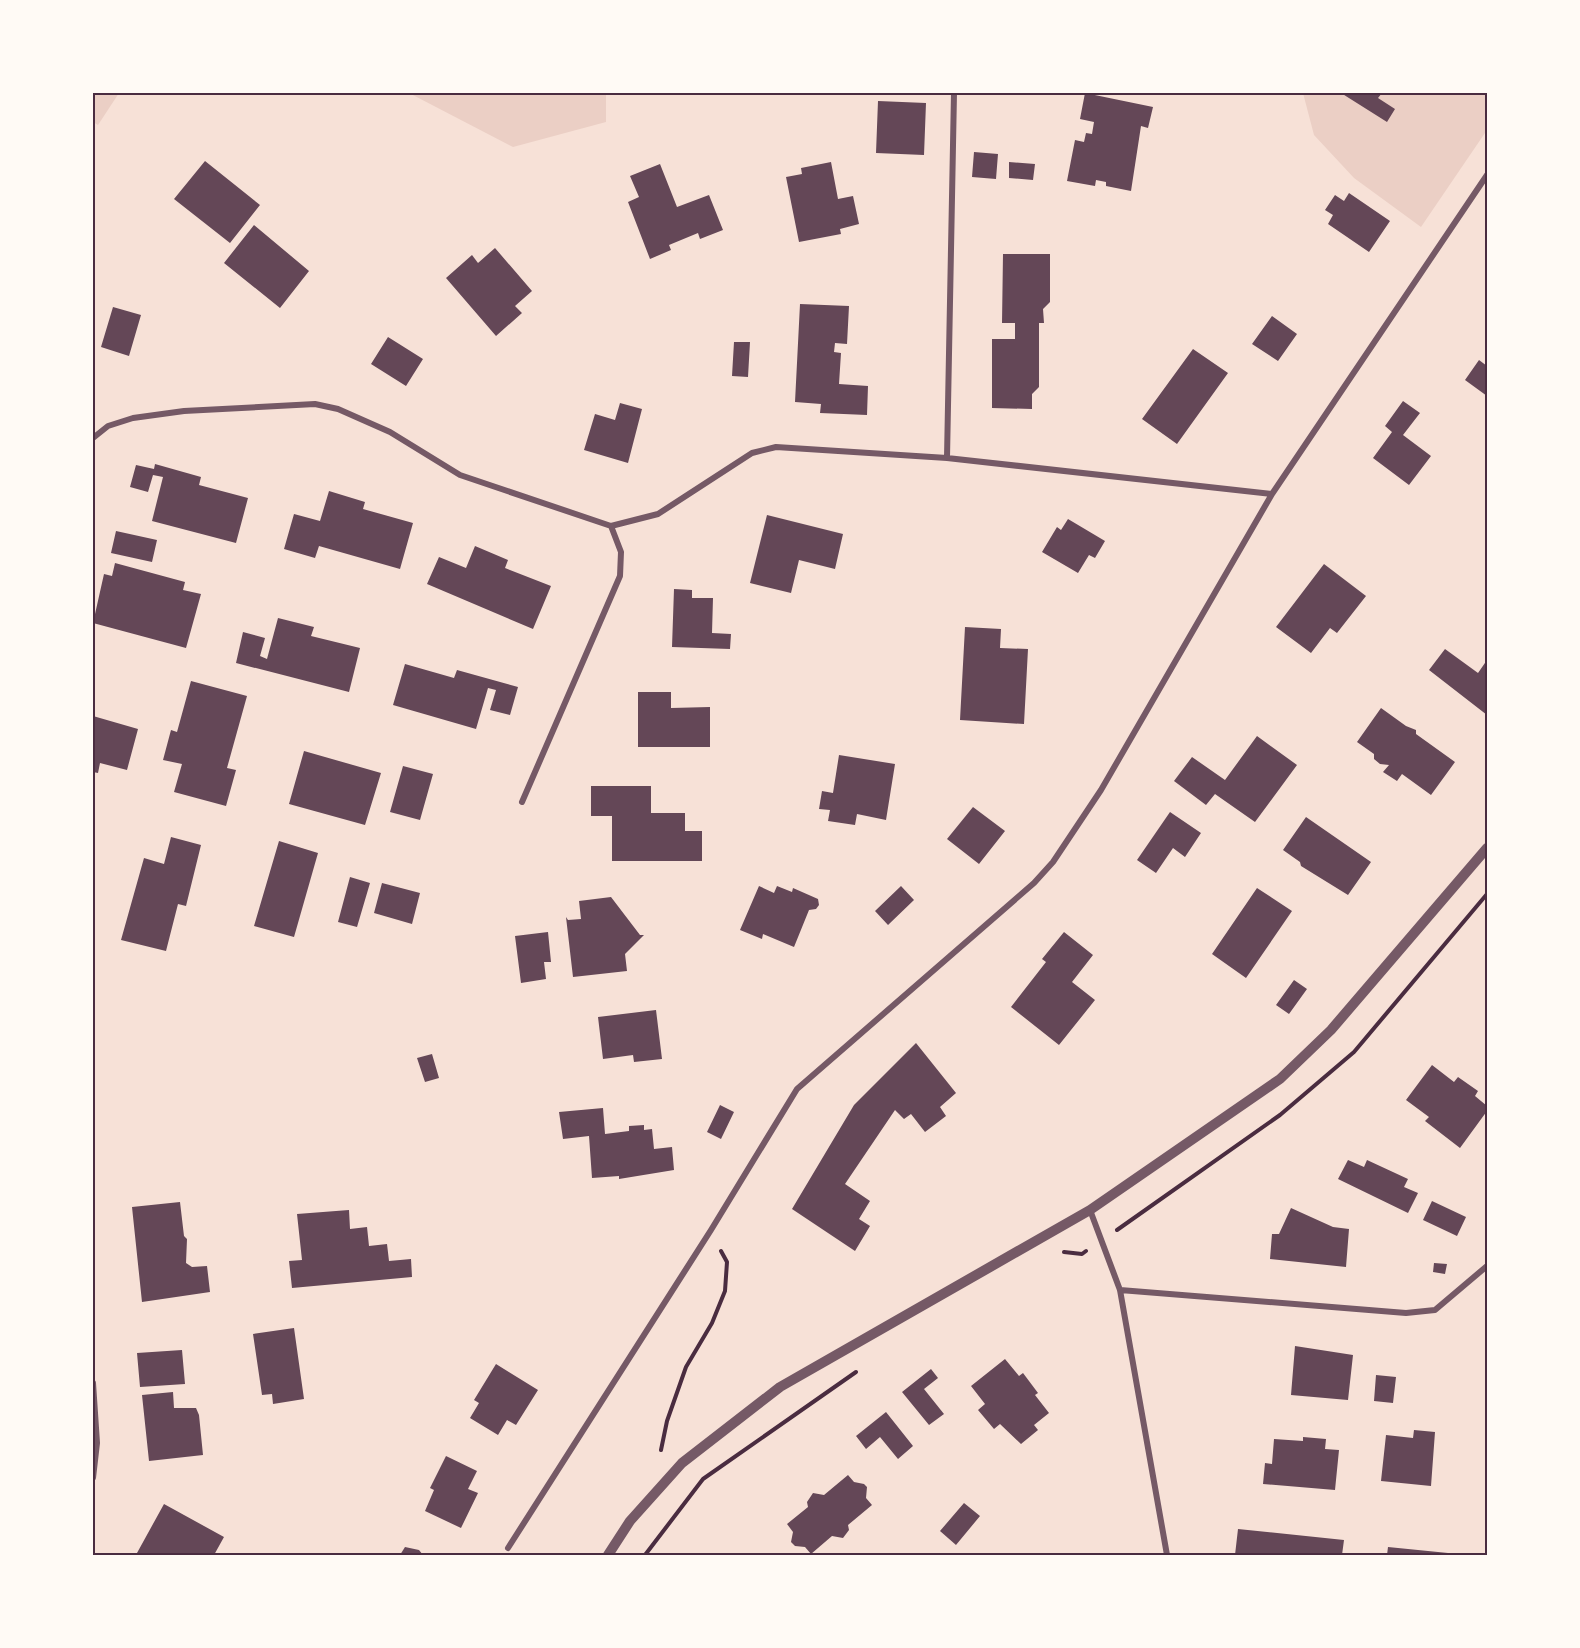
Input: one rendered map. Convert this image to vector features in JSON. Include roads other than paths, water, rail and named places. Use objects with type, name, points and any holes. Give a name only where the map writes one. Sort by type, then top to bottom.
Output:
[{"type":"street","points":[[947,458],[954,93]]},
{"type":"street","points":[[508,1548],[711,1230],[797,1089],[1034,882],[1053,862],[1107,780],[1272,494],[1487,175]]},
{"type":"street","points":[[93,438],[108,426],[133,418],[184,411],[315,404],[338,409],[390,432],[460,475],[611,526],[658,514],[752,453],[764,448],[947,458],[1272,494]]},
{"type":"street","points":[[522,802],[620,576],[621,552],[611,526]]},
{"type":"street","points":[[608,1555],[630,1521],[682,1463],[780,1387],[1090,1210],[1280,1079],[1331,1030],[1487,848]]},
{"type":"street","points":[[1090,1210],[1103,1239],[1120,1290],[1167,1555]]},
{"type":"street","points":[[1120,1290],[1406,1313],[1435,1310],[1487,1266]]},
{"type":"street","points":[[93,1383],[97,1443],[93,1478]]}]
